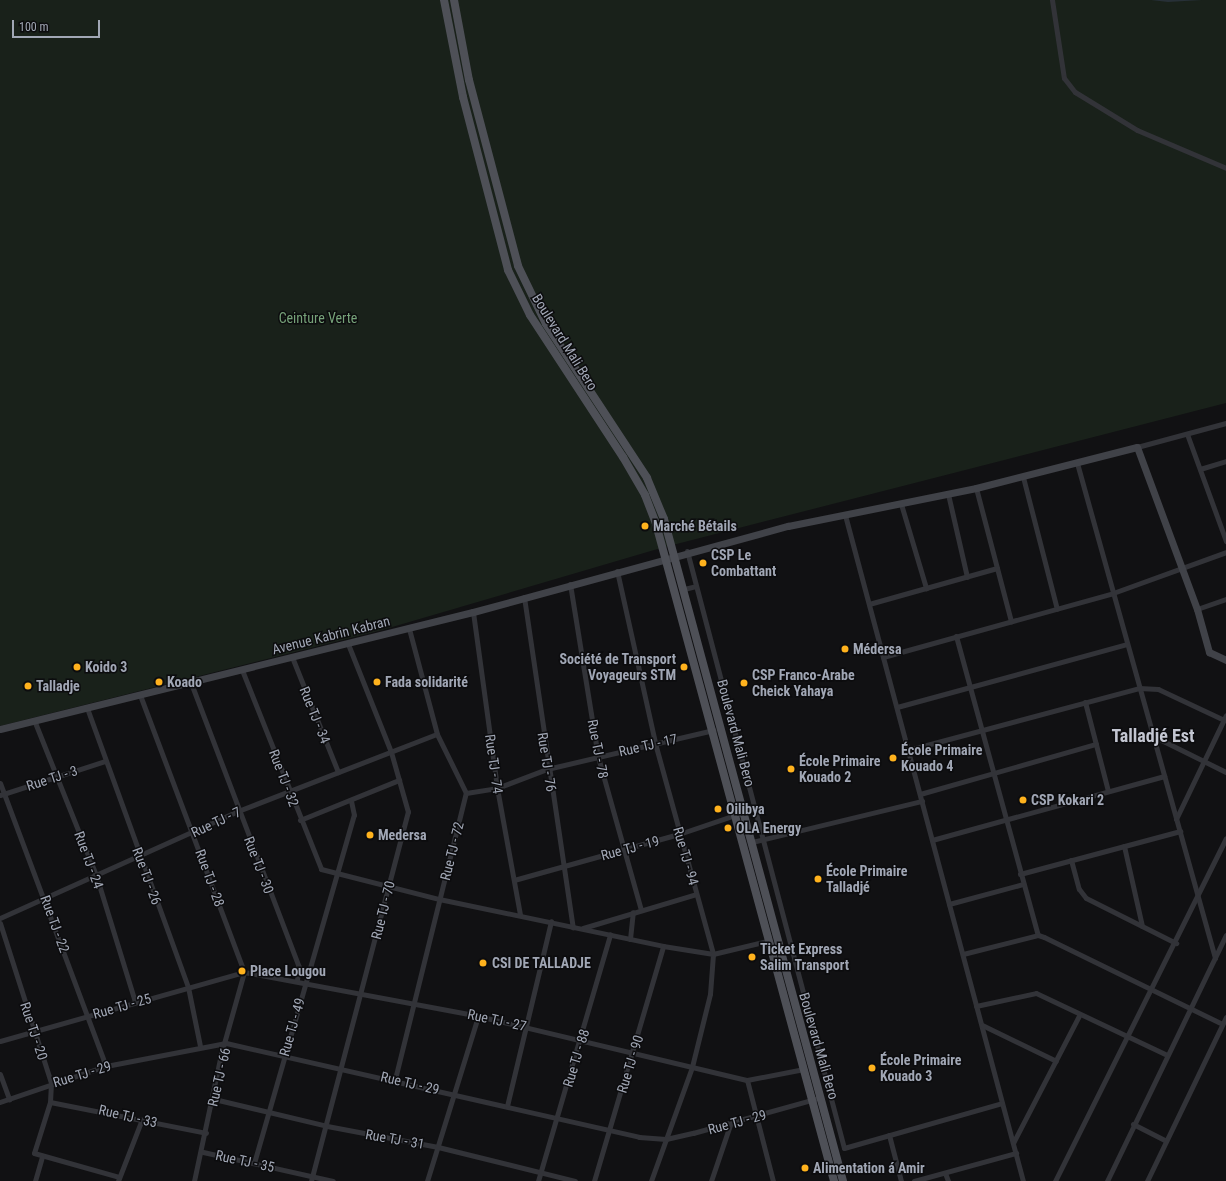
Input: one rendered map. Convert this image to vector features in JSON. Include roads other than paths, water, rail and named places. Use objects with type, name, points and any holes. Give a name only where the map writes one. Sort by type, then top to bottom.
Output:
[{"type":"main road","name":"Boulevard Mali Bero","points":[[444,0],[463,96],[508,270],[530,315],[645,494],[666,543]]},
{"type":"main road","name":"Boulevard Mali Bero","points":[[454,0],[469,80],[518,266],[546,324],[647,478],[666,543]]},
{"type":"main road","points":[[666,543],[670,555]]},
{"type":"main road","name":"Boulevard Mali Bero","points":[[670,555],[679,570],[684,588],[740,813],[767,942],[804,1069],[834,1181]]},
{"type":"main road","name":"Boulevard Mali Bero","points":[[670,555],[670,570],[714,730],[740,813],[756,841],[820,1097],[843,1181]]},
{"type":"street","points":[[1052,0],[1064,78],[1075,92],[1137,130],[1226,168]]},
{"type":"street","points":[[1226,423],[1137,447],[1197,609],[1209,652],[1226,660]]},
{"type":"street","points":[[1187,434],[1226,541]]},
{"type":"street","name":"Avenue Kabrin Kabran","points":[[0,729],[192,683],[473,612],[670,555],[845,515],[976,488],[1137,447]]},
{"type":"street","points":[[1200,469],[1226,461]]},
{"type":"street","points":[[1077,463],[1215,958]]},
{"type":"street","points":[[1023,477],[1057,609]]},
{"type":"street","points":[[976,488],[1011,621]]},
{"type":"street","points":[[948,494],[967,577]]},
{"type":"street","points":[[901,504],[926,588]]},
{"type":"street","points":[[845,515],[1023,1181]]},
{"type":"street","points":[[687,551],[756,841],[844,1148],[1002,1103]]},
{"type":"street","points":[[883,657],[1113,593],[1226,552]]},
{"type":"street","points":[[869,604],[997,568]]},
{"type":"street","name":"Rue TJ - 94","points":[[617,571],[655,744],[713,954],[710,994],[692,1067],[651,1181]]},
{"type":"street","name":"Rue TJ - 78","points":[[570,584],[598,757],[641,910]]},
{"type":"street","points":[[684,588],[696,586]]},
{"type":"street","name":"Rue TJ - 76","points":[[524,597],[548,769],[573,926]]},
{"type":"street","points":[[1197,609],[1226,599]]},
{"type":"street","name":"Rue TJ - 74","points":[[473,612],[497,788],[520,915]]},
{"type":"street","points":[[409,628],[436,734],[466,793]]},
{"type":"street","points":[[956,636],[1005,820],[1038,935]]},
{"type":"street","name":"Rue TJ - 70","points":[[311,1179],[327,1126],[408,812],[391,752],[348,644]]},
{"type":"street","points":[[897,707],[1127,644]]},
{"type":"street","name":"Rue TJ - 34","points":[[292,658],[338,772]]},
{"type":"street","name":"Rue TJ - 32","points":[[242,670],[300,820],[320,866],[338,874],[388,888],[663,946],[713,954]]},
{"type":"street","name":"Rue TJ - 30","points":[[192,683],[238,811],[299,967],[297,980]]},
{"type":"street","points":[[908,750],[981,729],[1140,688],[1158,689],[1225,718],[1176,819]]},
{"type":"street","name":"Rue TJ - 28","points":[[140,695],[194,832],[244,972]]},
{"type":"street","points":[[1085,702],[1108,791]]},
{"type":"street","name":"Rue TJ - 26","points":[[87,708],[188,987],[200,1046]]},
{"type":"street","name":"Rue TJ - 24","points":[[34,720],[96,875],[135,1002]]},
{"type":"street","name":"Rue TJ - 17","points":[[466,793],[497,788],[548,769],[714,730]]},
{"type":"street","name":"Rue TJ - 7","points":[[0,918],[238,811],[436,734]]},
{"type":"street","points":[[1153,736],[1226,772]]},
{"type":"street","points":[[920,794],[1096,744]]},
{"type":"street","name":"Rue TJ - 3","points":[[2,794],[105,761]]},
{"type":"street","points":[[932,840],[1164,776]]},
{"type":"street","points":[[300,820],[351,801],[399,780]]},
{"type":"street","name":"Rue TJ - 22","points":[[0,783],[2,794],[45,897],[106,1066]]},
{"type":"street","name":"Rue TJ - 72","points":[[395,1079],[466,793]]},
{"type":"street","name":"Rue TJ - 49","points":[[254,1163],[304,981],[338,874],[355,811],[351,801]]},
{"type":"street","points":[[756,841],[922,801]]},
{"type":"street","name":"Rue TJ - 19","points":[[514,880],[679,834],[740,813]]},
{"type":"street","points":[[1020,874],[1180,831]]},
{"type":"street","points":[[1055,1181],[1130,1038],[1226,838]]},
{"type":"street","points":[[1124,846],[1142,926]]},
{"type":"street","points":[[1071,860],[1079,889],[1086,898],[1176,943]]},
{"type":"street","points":[[949,904],[1023,884]]},
{"type":"street","points":[[582,928],[696,894]]},
{"type":"street","points":[[630,939],[634,912]]},
{"type":"street","points":[[507,1106],[529,1027],[551,922]]},
{"type":"street","name":"Rue TJ - 20","points":[[0,923],[51,1083],[50,1102],[34,1153],[42,1157]]},
{"type":"street","name":"Rue TJ - 88","points":[[538,1181],[582,1039],[610,934]]},
{"type":"street","points":[[963,954],[1038,935],[1222,1024]]},
{"type":"street","points":[[1107,1181],[1133,1124],[1226,935]]},
{"type":"street","points":[[713,954],[767,942]]},
{"type":"street","name":"Rue TJ - 90","points":[[594,1181],[634,1052],[663,946]]},
{"type":"street","name":"Rue TJ - 27","points":[[244,972],[304,981],[414,1005],[478,1016],[582,1039],[747,1080],[804,1069]]},
{"type":"street","name":"Rue TJ - 25","points":[[0,1041],[244,972]]},
{"type":"street","name":"Rue TJ - 66","points":[[194,1181],[203,1152],[214,1099],[221,1054],[226,1043],[244,972]]},
{"type":"street","points":[[976,1006],[1036,993],[1167,1055]]},
{"type":"street","points":[[1013,1143],[1080,1014]]},
{"type":"street","points":[[427,1181],[478,1016]]},
{"type":"street","points":[[1147,1181],[1226,1017]]},
{"type":"street","points":[[982,1025],[1056,1061]]},
{"type":"street","name":"Rue TJ - 29","points":[[0,1102],[51,1083],[106,1066],[200,1046],[226,1043],[284,1054],[395,1079],[610,1132],[666,1139],[730,1125],[820,1097]]},
{"type":"street","points":[[0,1074],[9,1099]]},
{"type":"street","points":[[747,1080],[773,1181]]},
{"type":"street","points":[[817,1084],[826,1082]]},
{"type":"street","name":"Rue TJ - 31","points":[[214,1099],[327,1126],[438,1147],[576,1181]]},
{"type":"street","name":"Rue TJ - 33","points":[[50,1102],[142,1119],[206,1133]]},
{"type":"street","points":[[35,1181],[42,1157],[119,1179],[142,1119]]},
{"type":"street","points":[[1133,1124],[1166,1141]]},
{"type":"street","points":[[711,1181],[730,1125]]},
{"type":"street","points":[[889,1136],[901,1181]]},
{"type":"street","name":"Rue TJ - 35","points":[[203,1152],[254,1163],[311,1179],[333,1181]]},
{"type":"street","points":[[914,1181],[1016,1153]]},
{"type":"street","points":[[945,1173],[948,1181]]},
{"type":"place","name":"Marché Bétails","points":[[645,526]]},
{"type":"place","name":"CSP Le Combattant","points":[[703,563]]},
{"type":"place","name":"Médersa","points":[[845,649]]},
{"type":"place","name":"Koido 3","points":[[77,667]]},
{"type":"place","name":"Société de Transport Voyageurs STM","points":[[684,667]]},
{"type":"place","name":"Koado","points":[[159,682]]},
{"type":"place","name":"Fada solidarité","points":[[377,682]]},
{"type":"place","name":"CSP Franco-Arabe Cheick Yahaya","points":[[744,683]]},
{"type":"place","name":"Talladje","points":[[28,686]]},
{"type":"place","name":"École Primaire Kouado 4","points":[[893,758]]},
{"type":"place","name":"École Primaire Kouado 2","points":[[791,769]]},
{"type":"place","name":"CSP Kokari 2","points":[[1023,800]]},
{"type":"place","name":"Oilibya","points":[[718,809]]},
{"type":"place","name":"OLA Energy","points":[[728,828]]},
{"type":"place","name":"Medersa","points":[[370,835]]},
{"type":"place","name":"École Primaire Talladjé","points":[[818,879]]},
{"type":"place","name":"Ticket Express Salim Transport","points":[[752,957]]},
{"type":"place","name":"CSI DE TALLADJE","points":[[483,963]]},
{"type":"place","name":"Place Lougou","points":[[242,971]]},
{"type":"place","name":"École Primaire Kouado 3","points":[[872,1068]]},
{"type":"place","name":"Alimentation á Amir","points":[[805,1168]]},
{"type":"district","name":"Talladjé Est","points":[[1153,736]]},
{"type":"park label","name":"Ceinture Verte","points":[[318,318]]}]
